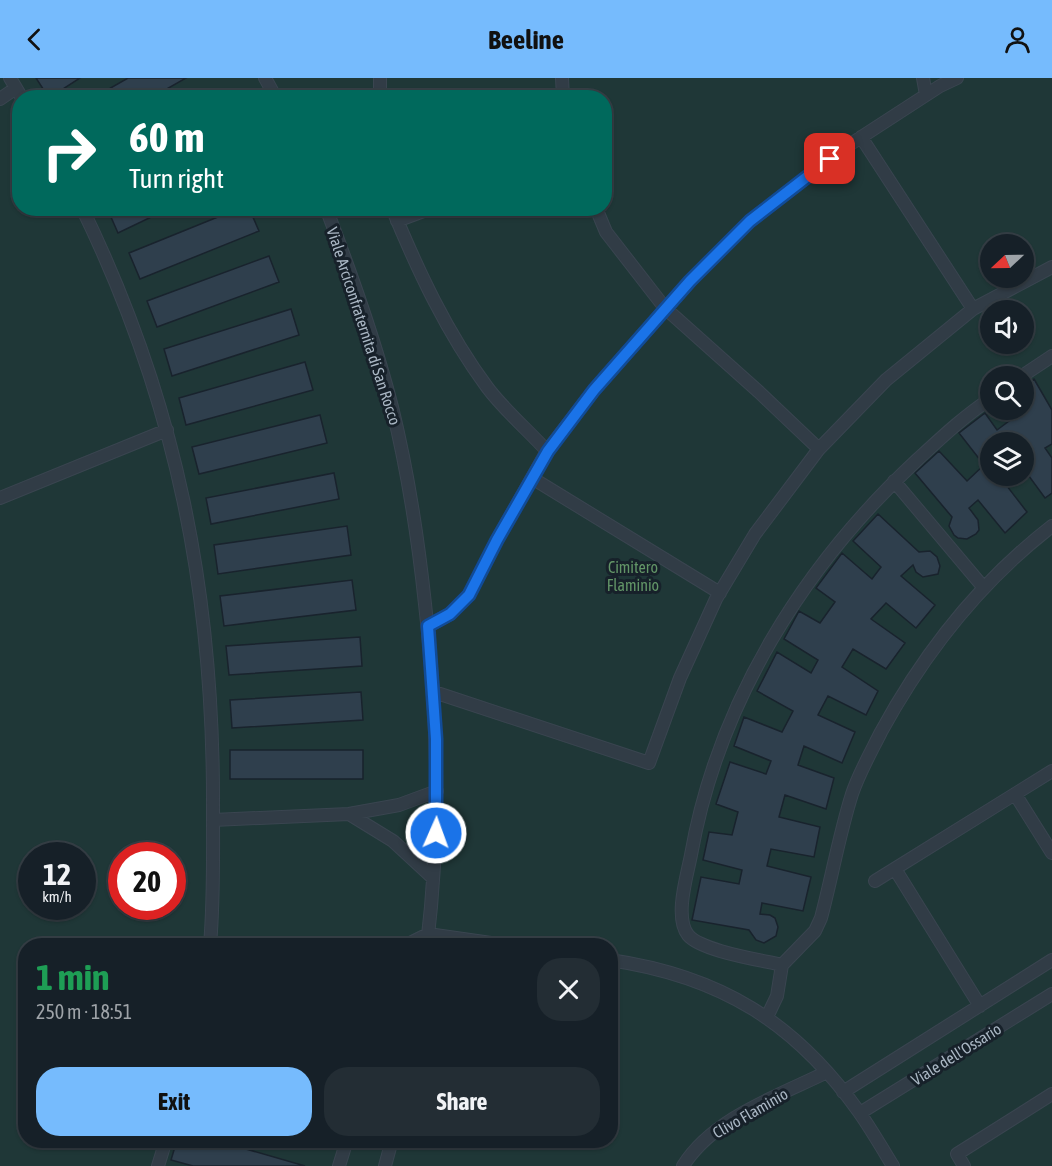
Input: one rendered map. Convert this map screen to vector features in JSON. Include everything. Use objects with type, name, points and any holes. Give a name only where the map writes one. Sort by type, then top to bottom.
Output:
[{"type":"lane","points":[[923,78],[926,95]]},
{"type":"lane","points":[[428,626],[450,614],[469,595],[497,540],[548,451],[594,390],[665,308],[750,221],[861,137],[957,78]]},
{"type":"lane","points":[[861,137],[973,309]]},
{"type":"lane","points":[[85,216],[145,359],[167,430],[190,531],[205,622],[210,678],[213,820],[210,938]]},
{"type":"lane","name":"Viale Arciconfraternita di San Rocco","points":[[329,216],[356,290],[392,408],[412,504],[434,692],[437,791],[427,938]]},
{"type":"lane","points":[[395,216],[414,262],[448,329],[488,389],[548,451]]},
{"type":"lane","points":[[397,221],[410,216]]},
{"type":"lane","points":[[599,216],[606,232],[665,308],[819,449]]},
{"type":"lane","points":[[434,692],[649,763],[680,678],[720,593],[755,534],[819,449],[886,380],[973,309],[1052,267]]},
{"type":"lane","points":[[1034,368],[1052,356]]},
{"type":"lane","points":[[782,965],[705,946],[686,932],[682,902],[695,830],[722,743],[754,669],[795,600],[850,529],[894,481],[963,417],[980,406]]},
{"type":"lane","points":[[0,498],[167,430]]},
{"type":"lane","points":[[532,478],[720,593]]},
{"type":"lane","points":[[894,481],[984,588]]},
{"type":"lane","points":[[767,1017],[777,996],[782,965],[818,925],[853,792],[877,740],[903,693],[954,621],[1011,561],[1052,526]]},
{"type":"lane","points":[[876,881],[1052,771]]},
{"type":"lane","points":[[213,820],[349,814],[399,805],[437,791]]},
{"type":"lane","points":[[1015,794],[1052,853]]},
{"type":"lane","points":[[349,814],[393,841],[433,878]]},
{"type":"lane","points":[[895,869],[980,1006]]},
{"type":"lane","points":[[843,1092],[1052,960]]},
{"type":"lane","points":[[618,961],[664,970],[695,980],[731,996],[767,1017],[827,1072],[860,1113],[893,1166]]},
{"type":"lane","name":"Viale dell'Ossario","points":[[860,1113],[1052,994]]},
{"type":"lane","name":"Clivo Flaminio","points":[[682,1166],[704,1140],[726,1125],[758,1105],[827,1072]]},
{"type":"lane","points":[[964,1166],[957,1155],[1052,1094]]},
{"type":"lane","points":[[158,1166],[164,1148]]},
{"type":"lane","points":[[339,1166],[345,1148]]},
{"type":"lane","points":[[385,1166],[390,1148]]},
{"type":"green space","name":"Cimitero Flaminio","points":[[0,78],[1052,78],[1052,1166],[0,1166]]},
{"type":"building","points":[[36,78],[80,78],[61,90],[44,90]]},
{"type":"building","points":[[128,78],[186,78],[165,90],[107,90]]},
{"type":"building","points":[[111,216],[153,216],[118,233]]},
{"type":"building","points":[[220,216],[252,216],[259,231],[140,279],[129,253]]},
{"type":"building","points":[[269,256],[279,282],[157,327],[147,301]]},
{"type":"building","points":[[291,309],[299,335],[172,376],[164,349]]},
{"type":"building","points":[[305,362],[313,390],[186,425],[179,398]]},
{"type":"building","points":[[1034,379],[1052,410],[1052,444],[1045,448],[1052,458],[1052,493],[1045,498],[1034,483],[1034,432],[980,432],[980,460],[959,433],[980,417],[980,420],[990,420],[997,430],[1010,420],[1034,420]]},
{"type":"building","points":[[320,415],[327,443],[199,474],[192,447]]},
{"type":"building","points":[[939,451],[967,481],[980,469],[980,486],[1007,486],[1027,512],[1005,533],[978,500],[969,508],[978,520],[979,530],[967,539],[958,538],[949,526],[952,517],[915,473]]},
{"type":"building","points":[[334,473],[339,499],[211,524],[206,498]]},
{"type":"building","points":[[878,514],[919,552],[930,551],[937,557],[940,566],[938,574],[923,577],[916,572],[913,565],[901,576],[935,605],[916,628],[886,603],[871,619],[905,643],[886,669],[853,649],[842,667],[878,691],[866,715],[828,696],[818,715],[855,732],[842,763],[804,746],[798,765],[834,778],[826,809],[785,795],[779,817],[820,827],[814,857],[771,849],[767,866],[811,877],[803,911],[762,903],[760,914],[775,918],[778,927],[776,936],[764,943],[756,940],[749,930],[692,920],[701,877],[739,884],[742,870],[703,860],[709,832],[732,835],[738,812],[716,804],[730,762],[766,774],[771,761],[734,746],[744,717],[782,732],[793,711],[757,691],[777,652],[811,673],[818,660],[784,639],[799,611],[820,623],[835,602],[816,588],[842,553],[872,579],[881,567],[853,541]]},
{"type":"building","points":[[347,526],[351,555],[218,574],[214,545]]},
{"type":"building","points":[[352,580],[356,610],[224,626],[220,596]]},
{"type":"building","points":[[360,637],[362,666],[229,675],[226,646]]},
{"type":"building","points":[[361,692],[363,720],[232,728],[230,700]]},
{"type":"building","points":[[230,750],[363,750],[363,779],[230,779]]},
{"type":"building","points":[[175,1148],[243,1148],[305,1166],[193,1166],[171,1160]]},
{"type":"route","points":[[436,833],[436,739],[428,626],[450,614],[469,595],[497,540],[548,451],[594,390],[665,308],[750,221],[830,159]]}]
